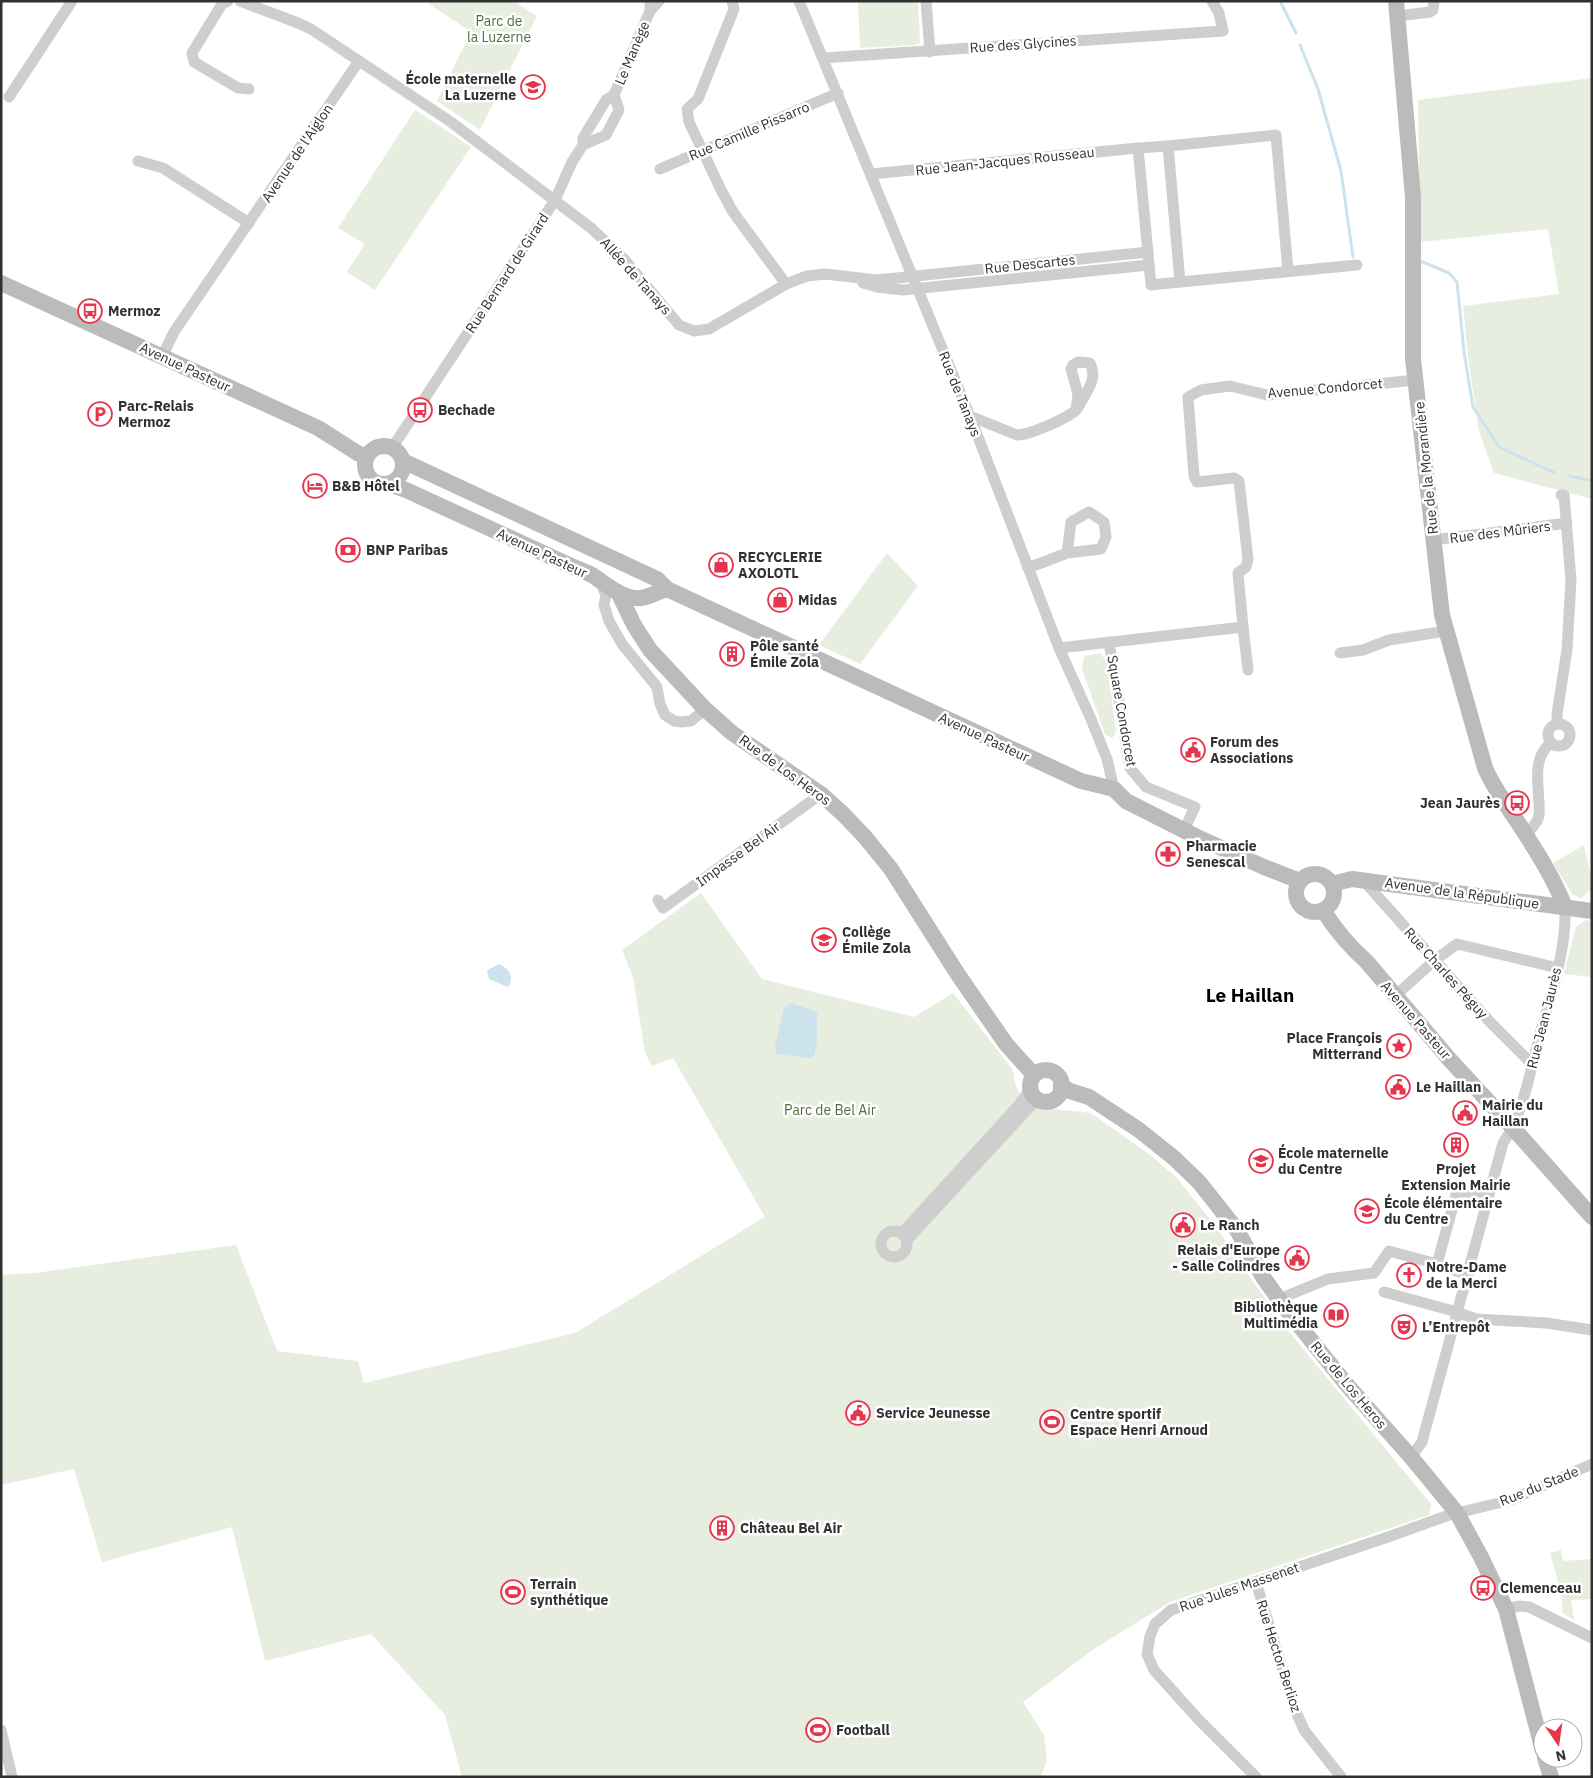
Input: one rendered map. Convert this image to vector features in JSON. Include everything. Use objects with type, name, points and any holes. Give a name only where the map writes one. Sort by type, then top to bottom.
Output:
[{"type":"street","points":[[8,97],[72,1]]},
{"type":"street","points":[[228,1],[222,4],[192,53],[194,62],[238,88],[249,89]]},
{"type":"street","points":[[240,1],[298,22],[359,61]]},
{"type":"street","name":"Le Manège","points":[[555,200],[572,162],[583,145],[583,138],[606,100],[614,94],[650,6],[659,1]]},
{"type":"street","points":[[732,1],[734,9],[698,99],[687,109],[689,122],[732,212],[786,284],[807,276],[825,274],[842,276]]},
{"type":"street","name":"Rue de Tanays","points":[[799,1],[872,174],[916,288],[970,416],[1059,648],[1078,687],[1107,759],[1114,789]]},
{"type":"street","points":[[926,1],[930,52]]},
{"type":"street","name":"Rue des Glycines","points":[[823,58],[1223,31],[1219,13],[1212,1]]},
{"type":"street","points":[[1397,9],[1430,12],[1433,10],[1434,1]]},
{"type":"street","name":"Rue de la Morandière","points":[[1397,9],[1413,197],[1413,359],[1442,615],[1485,768],[1494,788],[1526,834],[1553,878],[1565,907]]},
{"type":"street","name":"Rue Bernard de Girard","points":[[359,61],[450,122],[555,200],[392,448]]},
{"type":"street","name":"Avenue de l'Aiglon","points":[[162,357],[174,332],[359,61]]},
{"type":"street","name":"Rue Camille Pissarro","points":[[660,170],[838,93]]},
{"type":"street","name":"Le Manège","points":[[583,145],[606,135],[619,110],[614,94]]},
{"type":"street","points":[[1180,282],[1168,146],[1276,135],[1288,271]]},
{"type":"street","name":"Rue Jean-Jacques Rousseau","points":[[872,174],[1168,146]]},
{"type":"street","points":[[1138,148],[1151,285],[1358,265]]},
{"type":"street","points":[[138,161],[163,168],[250,223]]},
{"type":"street","name":"Allée de Tanays","points":[[555,200],[591,228],[624,259],[679,325],[694,331],[709,329],[786,284]]},
{"type":"street","name":"Rue Descartes","points":[[842,276],[876,280],[1148,252]]},
{"type":"street","name":"Rue Descartes","points":[[842,276],[889,289],[1149,265]]},
{"type":"street","name":"Avenue Pasteur","points":[[1,283],[318,428],[367,456],[364,465],[368,477],[378,484],[389,484],[406,490],[584,572],[618,592],[638,599],[646,598]]},
{"type":"street","name":"Avenue Condorcet","points":[[1248,670],[1238,572],[1246,568],[1248,559],[1239,481],[1234,478],[1196,482],[1188,397],[1201,390],[1230,386],[1267,395],[1416,380]]},
{"type":"street","points":[[970,416],[1017,435],[1024,435],[1041,429],[1076,410]]},
{"type":"street","points":[[367,456],[381,446],[392,448]]},
{"type":"street","name":"Avenue Pasteur","points":[[392,448],[397,451],[403,461],[657,579],[667,589],[1081,781],[1114,789],[1126,801],[1184,830],[1256,864],[1300,881]]},
{"type":"street","points":[[389,484],[400,476],[404,467],[403,461]]},
{"type":"street","points":[[1557,723],[1568,650],[1572,580],[1564,495],[1560,495]]},
{"type":"street","name":"Rue des Mûriers","points":[[1433,540],[1567,524]]},
{"type":"street","points":[[1028,568],[1067,553]]},
{"type":"street","points":[[623,564],[604,564],[598,573],[606,595],[604,606],[609,621],[622,644],[658,688],[660,704],[665,715],[674,721],[691,721],[705,709]]},
{"type":"street","points":[[634,625],[634,615],[638,606],[654,593],[667,589]]},
{"type":"street","name":"Rue de Los Heros","points":[[618,592],[634,625],[650,650],[705,709],[732,733],[821,794],[844,815],[891,869],[957,973],[1034,1088]]},
{"type":"street","points":[[1059,648],[1243,627]]},
{"type":"street","points":[[1340,653],[1362,650],[1389,640],[1446,631]]},
{"type":"street","name":"Square Condorcet","points":[[1109,642],[1130,768],[1146,787],[1195,808],[1184,830]]},
{"type":"street","points":[[1561,723],[1568,727],[1570,737],[1563,745],[1556,746],[1551,743],[1548,738],[1548,730],[1554,724],[1561,723]]},
{"type":"street","points":[[1526,834],[1539,816],[1537,782],[1542,752],[1551,743]]},
{"type":"street","name":"Impasse Bel Air","points":[[658,900],[663,908],[821,794]]},
{"type":"street","points":[[1310,874],[1317,874],[1328,879],[1332,884],[1334,896],[1323,910],[1311,911],[1300,905],[1296,893],[1300,881],[1310,874]]},
{"type":"street","name":"Avenue de la République","points":[[1332,884],[1352,879],[1363,880],[1592,911]]},
{"type":"street","name":"Rue Charles Péguy","points":[[1363,880],[1490,1022],[1532,1064]]},
{"type":"street","name":"Rue Jean Jaurès","points":[[1411,1457],[1422,1442],[1503,1143],[1513,1128],[1527,1084],[1558,968],[1566,923],[1565,907]]},
{"type":"street","name":"Avenue Pasteur","points":[[1323,910],[1348,942],[1450,1060],[1592,1217]]},
{"type":"street","points":[[1395,996],[1435,960],[1457,944],[1558,968]]},
{"type":"street","points":[[905,1236],[1034,1088],[1038,1072],[1049,1070],[1058,1076],[1061,1086],[1058,1095],[1051,1100],[1042,1101],[1034,1088]]},
{"type":"street","name":"Rue de Los Heros","points":[[1061,1086],[1089,1097],[1139,1130],[1174,1158],[1206,1190],[1238,1230],[1258,1269],[1279,1300],[1359,1399],[1411,1457],[1457,1513],[1481,1557],[1506,1610],[1534,1718]]},
{"type":"street","points":[[1437,1264],[1457,1191],[1489,1198]]},
{"type":"street","points":[[1279,1300],[1328,1279],[1374,1273],[1389,1251],[1437,1264],[1468,1275]]},
{"type":"street","points":[[1384,1292],[1476,1319],[1546,1323],[1592,1330]]},
{"type":"street","name":"Rue du Stade","points":[[1457,1513],[1511,1500],[1592,1464]]},
{"type":"street","name":"Rue Jules Massenet","points":[[1256,1777],[1198,1719],[1154,1670],[1148,1654],[1150,1636],[1155,1624],[1171,1610],[1457,1513]]},
{"type":"street","name":"Rue Hector Berlioz","points":[[1256,1582],[1294,1707],[1304,1730],[1340,1777]]},
{"type":"street","points":[[1506,1610],[1520,1606],[1529,1607],[1592,1638]]},
{"type":"street","points":[[1,1730],[12,1777]]},
{"type":"green space","name":"Parc de la Luzerne","points":[[425,1],[513,1],[537,16],[480,130],[437,101],[471,32]]},
{"type":"green space","points":[[858,1],[918,1],[920,43],[915,45],[860,48]]},
{"type":"green space","points":[[1592,78],[1592,499],[1494,473],[1479,431],[1468,357],[1463,306],[1559,294],[1548,229],[1420,242],[1418,100]]},
{"type":"green space","points":[[415,110],[471,147],[375,290],[347,272],[365,244],[338,228]]},
{"type":"green space","points":[[887,553],[918,586],[860,664],[819,645]]},
{"type":"green space","points":[[1100,653],[1107,662],[1116,732],[1112,738],[1105,734],[1082,669],[1084,656]]},
{"type":"green space","points":[[1584,845],[1592,880],[1592,889],[1581,898],[1573,895],[1553,863]]},
{"type":"green space","name":"Parc de Bel Air","points":[[701,893],[762,979],[914,1017],[953,993],[1013,1070],[1015,1083],[1024,1106],[1091,1113],[1149,1154],[1176,1177],[1217,1228],[1290,1333],[1431,1504],[1429,1515],[1170,1602],[1094,1649],[1023,1702],[1044,1735],[1047,1762],[1040,1777],[462,1777],[445,1715],[371,1634],[265,1661],[232,1527],[102,1562],[74,1469],[1,1485],[1,1275],[35,1273],[236,1245],[277,1351],[358,1361],[364,1383],[575,1333],[765,1217],[673,1058],[652,1066],[645,1053],[633,977],[622,950]]},
{"type":"green space","points":[[1586,920],[1592,921],[1592,977],[1564,974],[1576,927]]},
{"type":"green space","points":[[1561,1550],[1563,1561],[1592,1559],[1592,1599],[1571,1600],[1574,1620],[1563,1613],[1561,1593],[1550,1553]]},
{"type":"water","points":[[499,964],[510,973],[511,979],[508,987],[489,979],[487,970]]},
{"type":"water","points":[[791,1003],[817,1012],[817,1042],[814,1056],[810,1058],[776,1054],[775,1047],[784,1008]]},
{"type":"waterway","points":[[1280,1],[1296,33]]},
{"type":"waterway","points":[[1300,45],[1318,89],[1341,171],[1353,257]]},
{"type":"waterway","points":[[1418,260],[1449,273],[1457,282],[1464,352],[1473,407],[1499,447],[1555,473]]},
{"type":"waterway","points":[[1570,476],[1592,481]]},
{"type":"place","name":"École maternelle La Luzerne","points":[[533,87]]},
{"type":"place","name":"Mermoz","points":[[90,311]]},
{"type":"place","name":"Bechade","points":[[420,410]]},
{"type":"place","name":"Parc-Relais Mermoz","points":[[100,414]]},
{"type":"place","name":"B&B Hôtel","points":[[315,486]]},
{"type":"place","name":"BNP Paribas","points":[[348,550]]},
{"type":"place","name":"RECYCLERIE AXOLOTL","points":[[721,565]]},
{"type":"place","name":"Midas","points":[[780,600]]},
{"type":"place","name":"Pôle santé Émile Zola","points":[[732,654]]},
{"type":"place","name":"Forum des Associations","points":[[1193,750]]},
{"type":"place","name":"Jean Jaurès","points":[[1517,803]]},
{"type":"place","name":"Pharmacie Senescal","points":[[1168,854]]},
{"type":"place","name":"Collège Émile Zola","points":[[824,940]]},
{"type":"place","name":"Place François Mitterrand","points":[[1399,1046]]},
{"type":"place","name":"Le Haillan","points":[[1398,1087]]},
{"type":"place","name":"Mairie du Haillan","points":[[1465,1113]]},
{"type":"place","name":"Projet Extension Mairie","points":[[1456,1145]]},
{"type":"place","name":"École maternelle du Centre","points":[[1261,1161]]},
{"type":"place","name":"École élémentaire du Centre","points":[[1367,1211]]},
{"type":"place","name":"Le Ranch","points":[[1183,1225]]},
{"type":"place","name":"Relais d'Europe - Salle Colindres","points":[[1297,1258]]},
{"type":"place","name":"Notre-Dame de la Merci","points":[[1409,1275]]},
{"type":"place","name":"Bibliothèque Multimédia","points":[[1336,1315]]},
{"type":"place","name":"L’Entrepôt","points":[[1404,1327]]},
{"type":"place","name":"Service Jeunesse","points":[[858,1413]]},
{"type":"place","name":"Centre sportif Espace Henri Arnoud","points":[[1052,1422]]},
{"type":"place","name":"Château Bel Air","points":[[722,1528]]},
{"type":"place","name":"Clemenceau","points":[[1483,1588]]},
{"type":"place","name":"Terrain synthétique","points":[[513,1592]]},
{"type":"place","name":"Football","points":[[818,1730]]},
{"type":"district","name":"Le Haillan","points":[[1250,995]]}]
